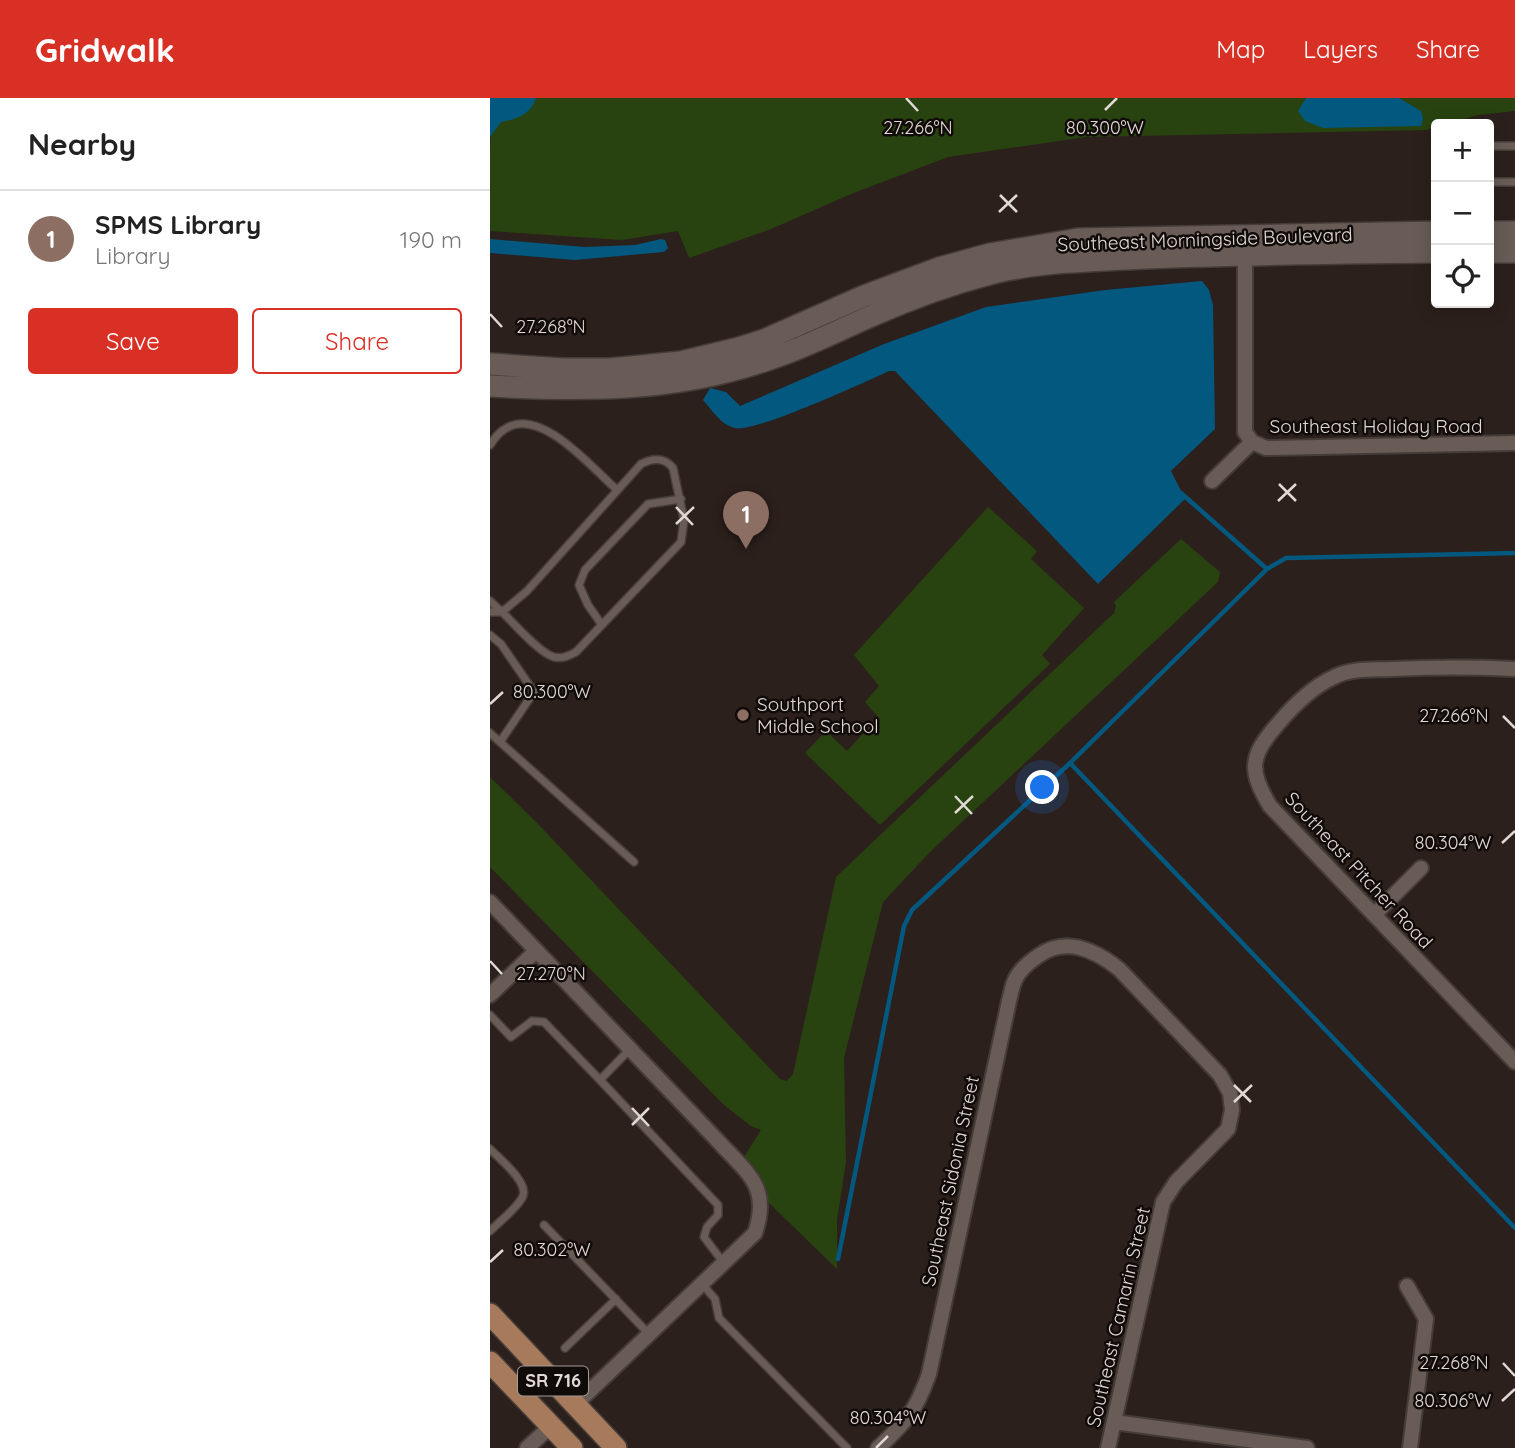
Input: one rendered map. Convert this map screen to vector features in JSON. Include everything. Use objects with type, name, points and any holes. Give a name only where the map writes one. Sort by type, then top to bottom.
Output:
[{"type":"main road","name":"SR 716","points":[[490,1314],[616,1448]]},
{"type":"main road","name":"SR 716","points":[[490,1362],[572,1448]]},
{"type":"street","points":[[1494,232],[1515,232]]},
{"type":"street","name":"Southeast Morningside Boulevard","points":[[1245,245],[1431,233]]},
{"type":"street","name":"Southeast Morningside Boulevard","points":[[490,364],[611,390],[694,380],[785,354],[992,264],[1078,239],[1431,250]]},
{"type":"street","points":[[1245,245],[1245,432],[1252,442]]},
{"type":"street","points":[[1494,252],[1515,253]]},
{"type":"street","name":"Southeast Morningside Boulevard","points":[[490,386],[563,380],[610,369],[681,362],[739,348],[939,268],[992,264]]},
{"type":"street","points":[[776,334],[785,354]]},
{"type":"street","name":"Southeast Holiday Road","points":[[1212,481],[1252,442],[1266,449],[1515,443]]},
{"type":"street","name":"Southeast Pitcher Road","points":[[1515,669],[1457,666],[1356,670],[1335,676],[1316,687],[1263,741],[1254,762],[1256,783],[1270,806],[1515,1062]]},
{"type":"street","points":[[1374,915],[1421,868]]},
{"type":"street","points":[[490,902],[752,1178],[760,1194],[761,1215],[755,1233],[575,1405]]},
{"type":"street","name":"Southeast Camarin Street","points":[[1077,946],[1100,954],[1119,969],[1220,1074],[1230,1093],[1232,1110],[1228,1129],[1176,1182],[1163,1202],[1108,1448]]},
{"type":"street","name":"Southeast Sidonia Street","points":[[878,1448],[900,1428],[919,1403],[929,1374],[1016,978],[1027,963],[1043,952],[1059,947],[1077,946]]},
{"type":"street","points":[[490,995],[536,951]]},
{"type":"street","points":[[1406,1286],[1426,1319],[1410,1448]]},
{"type":"street","points":[[1114,1423],[1307,1448]]},
{"type":"street","points":[[527,1448],[551,1426]]},
{"type":"lane","points":[[1494,146],[1515,146]]},
{"type":"lane","points":[[1494,182],[1515,182]]},
{"type":"lane","points":[[490,445],[505,428],[513,425],[543,427],[556,435],[617,490]]},
{"type":"lane","points":[[490,601],[502,612],[546,654],[555,658],[576,652],[681,542],[684,520],[673,468],[662,460],[649,460],[641,464],[527,591],[502,612],[490,612]]},
{"type":"lane","points":[[603,625],[588,605],[579,585],[585,570],[648,505],[681,499]]},
{"type":"lane","points":[[490,635],[501,644],[534,692],[500,742]]},
{"type":"lane","points":[[490,733],[634,862]]},
{"type":"lane","points":[[490,1015],[511,1037],[532,1021],[544,1022],[600,1080],[718,1206],[718,1215],[707,1227],[704,1237],[724,1263]]},
{"type":"lane","points":[[600,1080],[630,1049]]},
{"type":"lane","points":[[490,1149],[518,1177],[524,1189],[523,1197],[490,1231]]},
{"type":"lane","points":[[544,1225],[649,1334]]},
{"type":"lane","points":[[702,1284],[715,1299],[719,1318],[847,1448]]},
{"type":"lane","points":[[565,1348],[616,1299]]},
{"type":"lane","points":[[833,1448],[841,1441]]},
{"type":"green space","points":[[493,98],[1515,98],[1515,111],[1464,119],[1431,119],[1431,128],[1426,130],[1086,137],[948,157],[851,194],[771,229],[689,258],[678,231],[622,240],[490,231]]},
{"type":"green space","points":[[988,507],[1037,551],[1031,559],[1084,608],[1042,655],[1050,664],[880,825],[805,753],[826,731],[847,751],[878,717],[865,702],[879,686],[854,655]]},
{"type":"green space","points":[[1181,539],[1220,572],[1218,582],[930,852],[883,902],[844,1058],[846,1162],[837,1220],[837,1269],[768,1202],[764,1183],[744,1157],[761,1130],[751,1126],[724,1105],[490,867],[490,777],[780,1079],[787,1081],[793,1074],[836,877],[1114,613],[1114,602]]},
{"type":"water","points":[[490,98],[536,98],[527,112],[501,122],[490,137]]},
{"type":"water","points":[[1306,98],[1399,98],[1421,111],[1423,118],[1421,126],[1323,128],[1305,121],[1298,111]]},
{"type":"water","points":[[490,239],[585,247],[635,245],[661,239],[665,240],[668,248],[664,252],[575,260],[490,253]]},
{"type":"water","points":[[1202,281],[1209,290],[1213,305],[1215,429],[1171,471],[1185,499],[1098,584],[895,371],[889,371],[786,415],[746,427],[735,428],[725,424],[703,400],[710,388],[726,392],[740,406],[884,344],[986,307],[1105,290]]},
{"type":"waterway","points":[[1181,493],[1267,569]]},
{"type":"waterway","points":[[838,1259],[904,926],[912,910],[1070,763],[1267,569],[1286,558],[1515,553]]},
{"type":"waterway","points":[[1070,763],[1515,1228]]},
{"type":"place","name":"SPMS Library","points":[[746,549]]},
{"type":"place","name":"Southport Middle School","points":[[743,715]]}]
